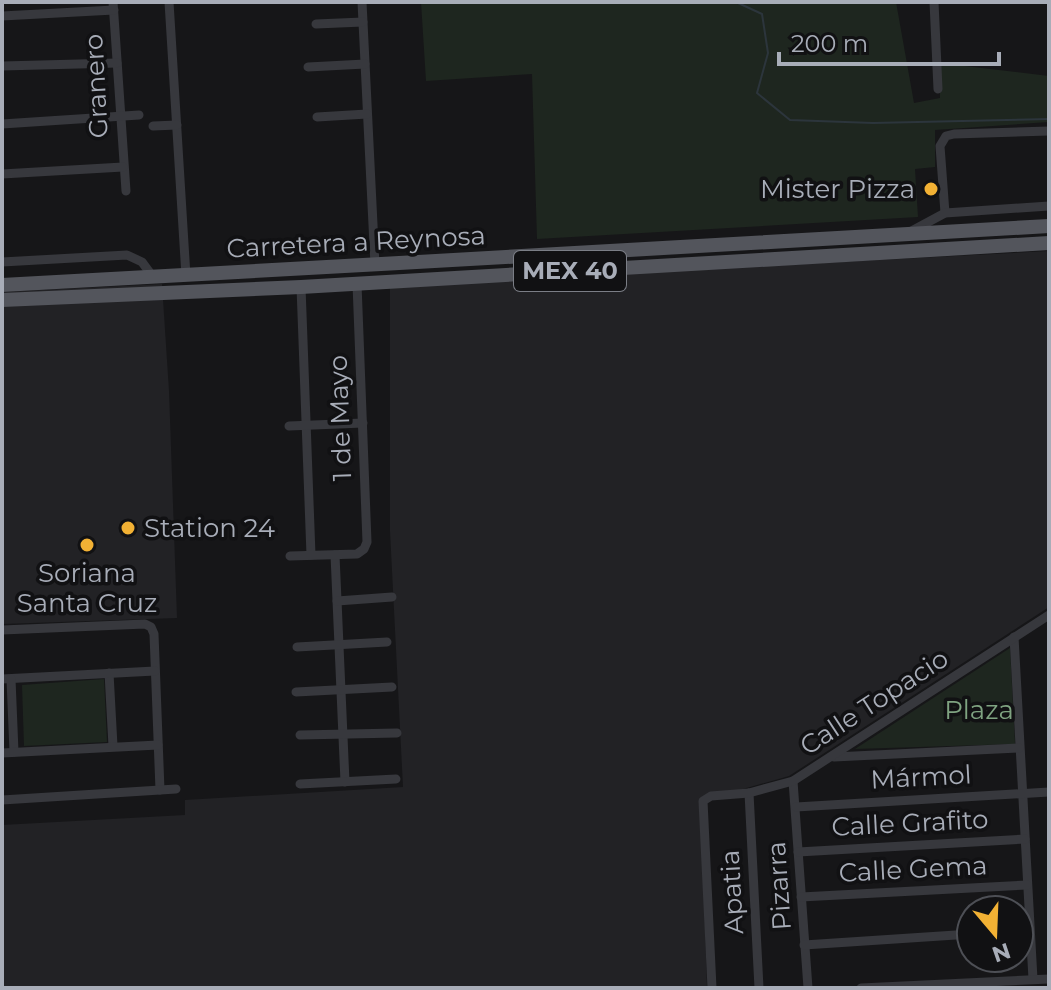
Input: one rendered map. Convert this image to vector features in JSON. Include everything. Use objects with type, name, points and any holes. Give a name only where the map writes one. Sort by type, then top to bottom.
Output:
[{"type":"main road","name":"Carretera a Reynosa","points":[[2,285],[1049,226]]},
{"type":"main road","points":[[772,242],[772,259]]},
{"type":"main road","name":"Carretera a Reynosa","points":[[2,300],[309,287],[1049,243]]},
{"type":"main road","points":[[357,284],[368,271],[412,263]]},
{"type":"main road","points":[[309,287],[331,276],[368,266]]},
{"type":"main road","points":[[270,272],[287,275],[288,280],[283,288]]},
{"type":"main road","points":[[45,298],[57,287],[85,280]]},
{"type":"street","points":[[169,2],[186,276]]},
{"type":"street","points":[[362,2],[367,114],[368,266]]},
{"type":"street","points":[[934,2],[938,89]]},
{"type":"street","points":[[2,16],[114,6]]},
{"type":"street","name":"Granero","points":[[114,6],[126,191]]},
{"type":"street","points":[[316,24],[363,22]]},
{"type":"street","points":[[2,66],[117,63]]},
{"type":"street","points":[[308,67],[365,64]]},
{"type":"street","points":[[317,117],[367,114]]},
{"type":"street","points":[[2,124],[139,115]]},
{"type":"street","points":[[153,126],[177,125]]},
{"type":"street","points":[[945,213],[942,140],[954,134],[1049,131]]},
{"type":"street","points":[[2,174],[123,167]]},
{"type":"street","points":[[905,235],[945,213],[1049,206]]},
{"type":"street","points":[[2,262],[127,255],[142,262],[154,278]]},
{"type":"street","name":"1 de Mayo","points":[[335,555],[357,554],[367,542],[357,284]]},
{"type":"street","points":[[309,287],[306,426],[311,555]]},
{"type":"street","points":[[289,426],[363,423]]},
{"type":"street","points":[[290,556],[335,555],[345,782]]},
{"type":"street","points":[[337,601],[392,597]]},
{"type":"street","name":"Calle Topacio","points":[[712,988],[703,801],[711,796],[749,793],[793,781],[1049,615]]},
{"type":"street","points":[[2,630],[145,624],[151,627],[160,790]]},
{"type":"street","points":[[1014,637],[1028,894]]},
{"type":"street","points":[[297,647],[387,642]]},
{"type":"street","points":[[14,752],[6,679],[155,671]]},
{"type":"street","points":[[109,673],[113,746]]},
{"type":"street","points":[[296,692],[392,687]]},
{"type":"street","points":[[300,735],[397,733]]},
{"type":"street","points":[[2,753],[158,745]]},
{"type":"street","points":[[831,757],[1019,748]]},
{"type":"street","points":[[300,784],[396,779]]},
{"type":"street","name":"Pizarra","points":[[793,781],[808,988]]},
{"type":"street","points":[[2,800],[176,789]]},
{"type":"street","name":"Mármol","points":[[796,807],[1049,792]]},
{"type":"street","name":"Apatia","points":[[749,793],[759,988]]},
{"type":"street","name":"Calle Grafito","points":[[798,852],[1025,839]]},
{"type":"street","name":"Calle Gema","points":[[801,897],[1027,885]]},
{"type":"street","points":[[804,945],[955,935]]},
{"type":"street","points":[[1033,974],[1033,979]]},
{"type":"street","points":[[861,988],[1049,979]]},
{"type":"shaded area","points":[[1049,251],[1049,607],[789,776],[701,801],[707,988],[2,988],[2,825],[185,815],[185,800],[403,787],[390,531],[390,286]]},
{"type":"shaded area","points":[[162,284],[177,618],[2,624],[2,292]]},
{"type":"green space","points":[[421,2],[896,2],[914,103],[940,98],[939,63],[1049,76],[1049,122],[935,130],[935,167],[915,169],[918,217],[537,239],[532,74],[426,81]]},
{"type":"green space","name":"Plaza","points":[[1010,648],[1015,744],[855,749]]},
{"type":"green space","points":[[104,679],[107,742],[24,746],[22,685]]},
{"type":"waterway","points":[[736,2],[762,14],[768,53],[757,93],[790,120],[873,123],[1049,119]]},
{"type":"place","name":"Mister Pizza","points":[[931,189]]},
{"type":"place","name":"Station 24","points":[[128,528]]},
{"type":"place","name":"Soriana Santa Cruz","points":[[87,545]]}]
